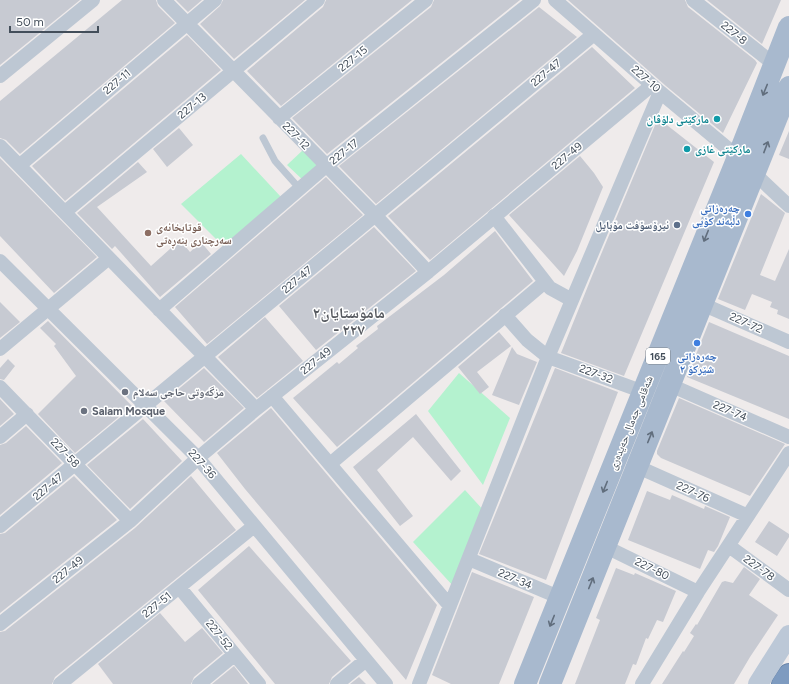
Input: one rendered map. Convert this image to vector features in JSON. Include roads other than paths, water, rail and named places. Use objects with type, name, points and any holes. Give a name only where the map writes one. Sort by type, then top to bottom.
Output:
[{"type":"highway","points":[[783,684],[789,675]]},
{"type":"main road","name":"شەقامی جەمال حەیدەری","points":[[525,684],[644,392],[789,27]]},
{"type":"main road","name":"شەقامی جەمال حەیدەری","points":[[550,684],[789,87]]},
{"type":"main road","points":[[666,335],[687,344]]},
{"type":"street","points":[[0,76],[93,0]]},
{"type":"street","name":"227-12","points":[[164,0],[375,215],[428,272]]},
{"type":"street","name":"227-11","points":[[20,165],[215,0]]},
{"type":"street","name":"227-13","points":[[65,212],[318,0]]},
{"type":"street","name":"227-15","points":[[279,118],[426,0]]},
{"type":"street","name":"227-17","points":[[159,310],[326,166],[534,0]]},
{"type":"street","name":"227-10","points":[[554,0],[656,89],[738,157]]},
{"type":"street","name":"227-8","points":[[693,0],[774,65]]},
{"type":"street","name":"227-47","points":[[0,526],[594,34]]},
{"type":"street","points":[[419,684],[656,89]]},
{"type":"street","name":"227-49","points":[[0,624],[130,520],[198,458],[256,409],[428,272],[494,216],[656,89]]},
{"type":"street","points":[[0,146],[256,409]]},
{"type":"street","points":[[755,174],[789,206]]},
{"type":"street","points":[[494,216],[550,288],[572,300]]},
{"type":"street","points":[[0,349],[49,310],[109,258]]},
{"type":"street","name":"227-36","points":[[0,261],[198,458],[386,684]]},
{"type":"street","points":[[330,464],[545,282]]},
{"type":"street","name":"227-72","points":[[702,304],[789,342]]},
{"type":"street","name":"227-32","points":[[505,315],[527,340],[548,357],[644,392]]},
{"type":"street","name":"227-74","points":[[670,386],[789,437]]},
{"type":"street","name":"227-58","points":[[0,387],[130,520]]},
{"type":"street","points":[[272,396],[450,606]]},
{"type":"street","points":[[0,437],[27,414]]},
{"type":"street","points":[[642,684],[698,592],[789,453]]},
{"type":"street","name":"227-76","points":[[638,467],[748,516]]},
{"type":"street","name":"227-51","points":[[60,684],[254,526]]},
{"type":"street","name":"227-80","points":[[606,546],[698,592]]},
{"type":"street","name":"227-78","points":[[729,546],[789,590]]},
{"type":"street","name":"227-34","points":[[469,559],[561,598]]},
{"type":"street","name":"227-52","points":[[179,586],[258,684]]},
{"type":"street","points":[[758,684],[789,635]]},
{"type":"street","points":[[199,684],[234,655]]},
{"type":"street","points":[[337,684],[366,660]]},
{"type":"lane","points":[[263,138],[275,160],[300,189]]},
{"type":"place","name":"ماركێتی دلۆڤان","points":[[717,119]]},
{"type":"place","name":"ماركێتی غازی","points":[[687,149]]},
{"type":"place","name":"چەرەزاتی دڵبەند کۆیی","points":[[748,214]]},
{"type":"place","name":"نیرۆسۆفت مۆبایل","points":[[677,225]]},
{"type":"place","name":"قوتابخانەی سەرچناری بنەڕەتی","points":[[148,233]]},
{"type":"place","name":"چەرەزاتی شێرکۆ ٢","points":[[697,343]]},
{"type":"place","name":"مزگەوتی حاجی سەلام","points":[[125,392]]},
{"type":"place","name":"Salam Mosque","points":[[84,411]]},
{"type":"district","name":"مامۆستایان٢ - ٢٢٧","points":[[349,322]]}]
